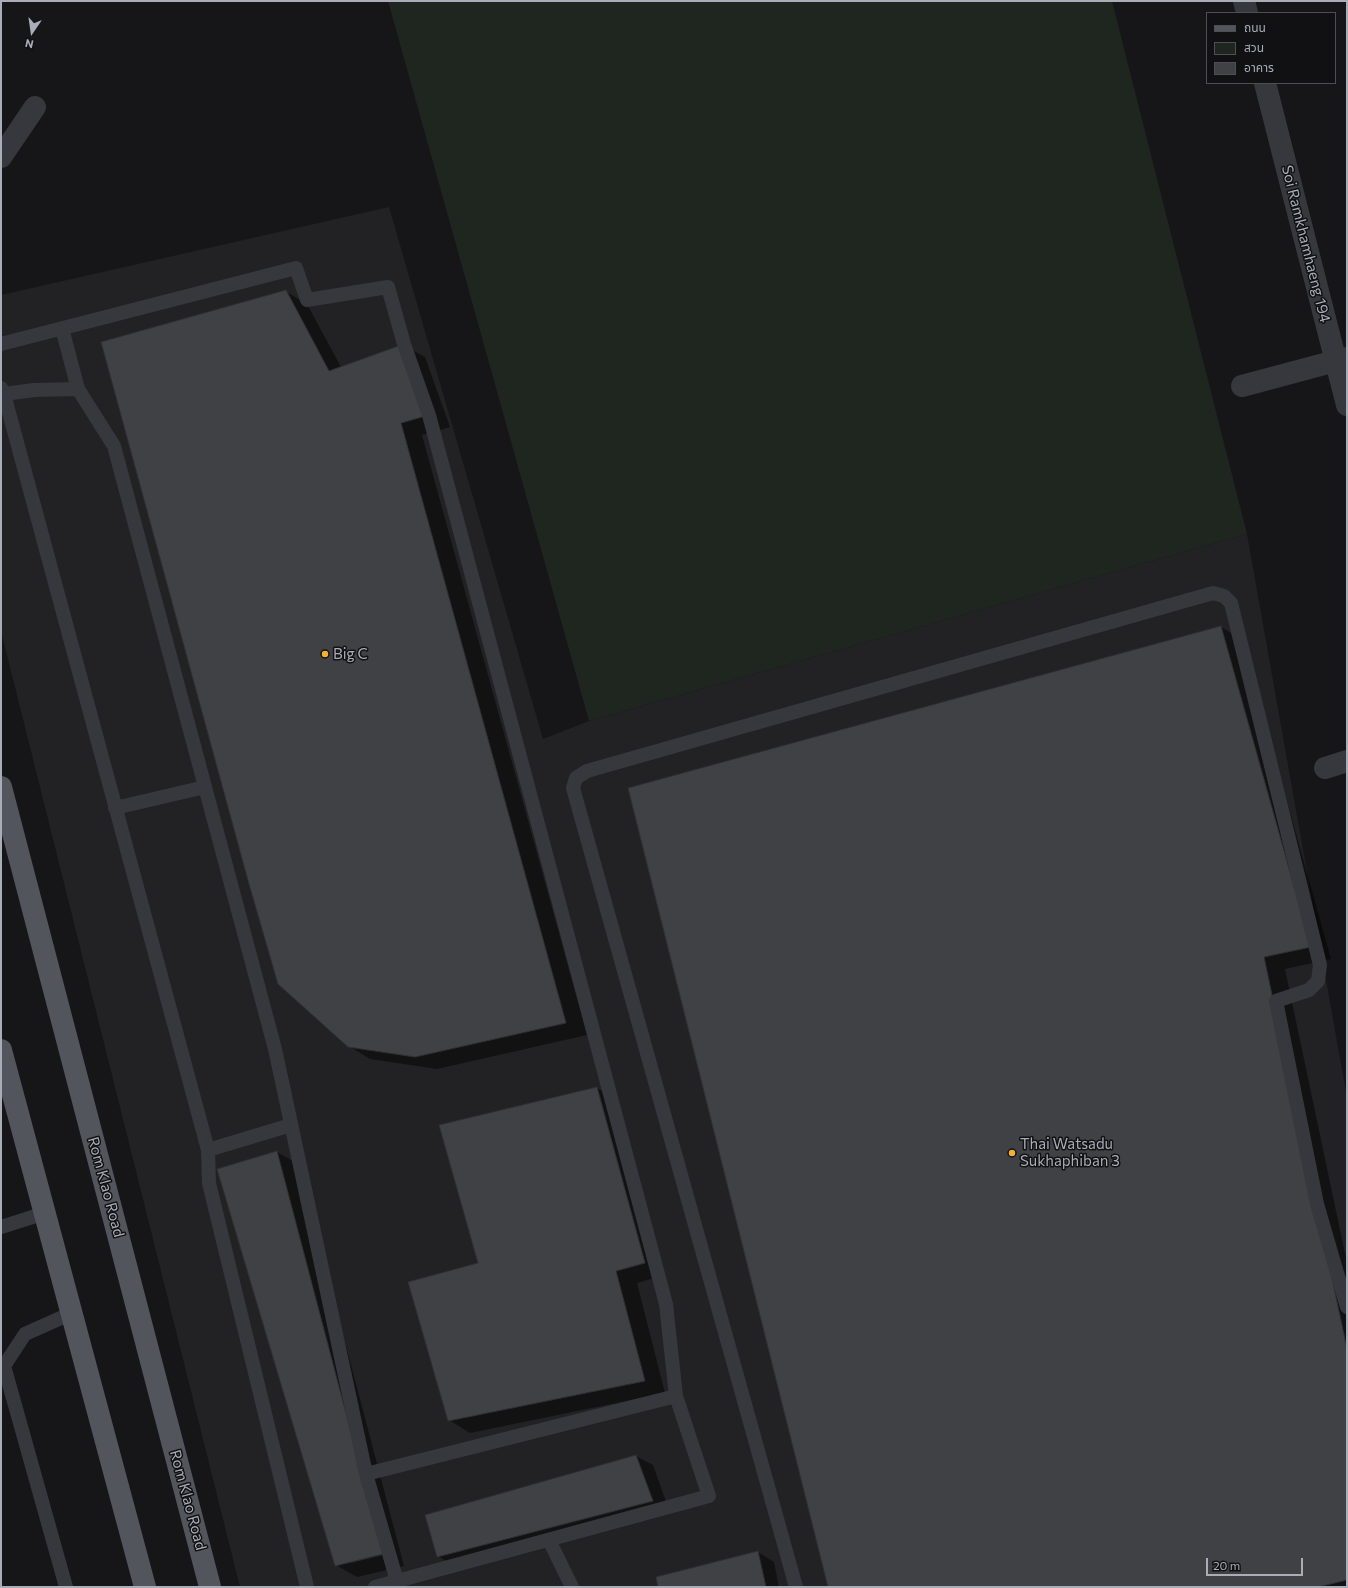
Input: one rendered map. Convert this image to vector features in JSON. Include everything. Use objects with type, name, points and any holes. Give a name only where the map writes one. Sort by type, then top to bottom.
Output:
[{"type":"main road","name":"Rom Klao Road","points":[[1,787],[210,1587]]},
{"type":"main road","points":[[1,1050],[145,1587]]},
{"type":"street","points":[[1244,1],[1247,12]]},
{"type":"street","name":"Soi Ramkhamhaeng 194","points":[[1265,84],[1341,359],[1347,405]]},
{"type":"street","points":[[1,157],[35,107]]},
{"type":"street","points":[[1242,386],[1341,359]]},
{"type":"street","points":[[1325,768],[1347,761]]},
{"type":"lane","points":[[1,344],[296,268],[307,300],[388,287],[404,344],[431,423],[664,1297],[676,1396],[709,1496],[375,1587]]},
{"type":"lane","points":[[62,328],[78,390],[114,446],[275,1049],[366,1474],[397,1581]]},
{"type":"lane","points":[[78,390],[3,391],[208,1150],[209,1183],[307,1587]]},
{"type":"lane","points":[[796,1587],[573,788],[576,778],[587,771],[1213,593],[1224,596],[1231,603],[1320,965],[1318,981],[1309,990],[1276,1001],[1317,1204],[1347,1307]]},
{"type":"lane","points":[[115,808],[205,787]]},
{"type":"lane","points":[[208,1150],[291,1126]]},
{"type":"lane","points":[[1,1227],[45,1213]]},
{"type":"lane","points":[[66,1587],[2,1366],[24,1334],[72,1313]]},
{"type":"lane","points":[[366,1474],[676,1396]]},
{"type":"lane","points":[[549,1540],[572,1587]]},
{"type":"shaded area","points":[[389,207],[543,739],[589,721],[1247,534],[1347,1098],[1347,1587],[240,1587],[1,631],[1,295]]},
{"type":"green space","points":[[388,1],[1112,1],[1247,534],[589,721]]},
{"type":"building","name":"Big C","points":[[286,290],[329,371],[404,344],[429,415],[401,423],[566,1023],[415,1057],[348,1047],[278,984],[249,884],[101,342]]},
{"type":"building","name":"Thai Watsadu Sukhaphiban 3","points":[[1221,626],[1311,947],[1264,957],[1347,1349],[1347,1580],[1318,1587],[828,1587],[628,788]]},
{"type":"building","points":[[597,1087],[645,1263],[616,1271],[645,1381],[448,1421],[408,1282],[478,1263],[439,1125]]},
{"type":"building","points":[[277,1151],[383,1554],[335,1566],[217,1169]]},
{"type":"building","points":[[636,1455],[653,1501],[437,1557],[425,1515]]},
{"type":"building","points":[[758,1551],[766,1587],[658,1587],[656,1577]]},
{"type":"place","name":"Big C","points":[[325,654]]},
{"type":"place","name":"Thai Watsadu Sukhaphiban 3","points":[[1012,1153]]}]
